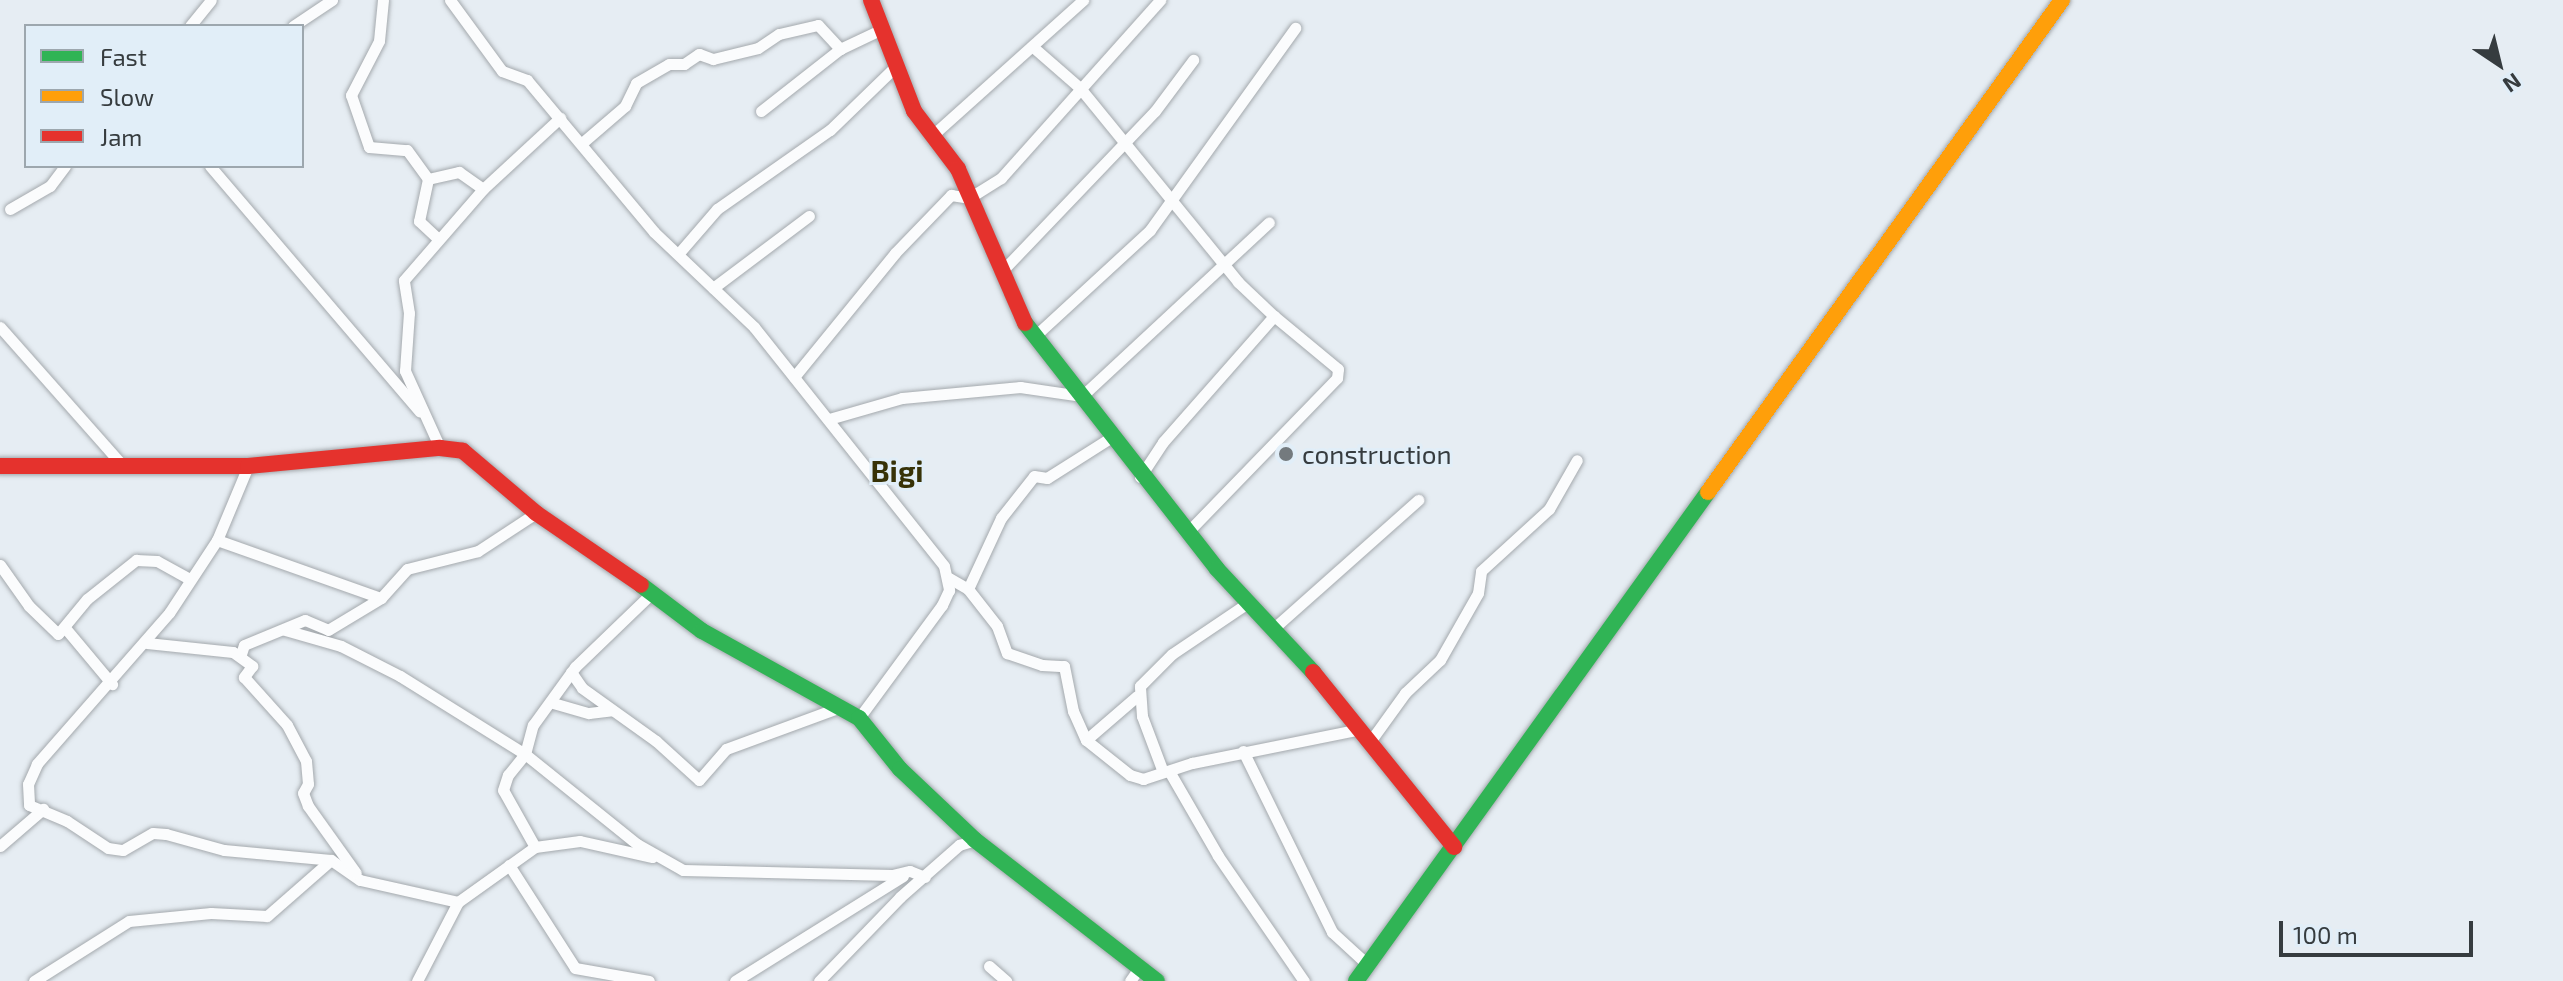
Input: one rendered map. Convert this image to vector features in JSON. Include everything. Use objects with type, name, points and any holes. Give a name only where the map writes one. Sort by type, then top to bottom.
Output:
[{"type":"street","points":[[192,24],[211,0]]},
{"type":"street","points":[[296,24],[332,0]]},
{"type":"street","points":[[383,0],[379,41],[351,95],[369,147],[407,150],[428,179],[419,221],[438,239]]},
{"type":"street","points":[[450,0],[502,71],[527,80],[654,232],[713,288],[794,377],[949,578],[968,589],[997,626],[1007,653],[1042,665],[1064,666],[1073,711],[1086,740],[1130,775],[1143,779],[1243,751],[1365,736],[1440,660],[1478,593],[1481,571],[1549,509],[1577,460]]},
{"type":"street","points":[[871,0],[894,68],[914,111],[935,133],[969,198],[1017,311],[1140,477],[1274,628],[1454,847]]},
{"type":"street","points":[[935,133],[1083,0]]},
{"type":"street","points":[[794,377],[895,253],[951,195],[969,198],[1001,178],[1160,0]]},
{"type":"street","points":[[1356,981],[2062,0]]},
{"type":"street","points":[[582,143],[625,106],[636,83],[669,64],[684,64],[699,54],[713,59],[758,48],[779,34],[818,25],[840,49]]},
{"type":"street","points":[[1036,335],[1150,230],[1295,28]]},
{"type":"street","points":[[761,111],[840,49],[880,30]]},
{"type":"street","points":[[1033,47],[1080,88],[1223,261],[1274,316],[1338,369],[1337,378],[1188,532]]},
{"type":"street","points":[[1002,271],[1051,224],[1123,140],[1155,111],[1193,60]]},
{"type":"street","points":[[679,253],[717,209],[830,130],[894,68]]},
{"type":"street","points":[[440,448],[405,371],[409,313],[404,280],[483,189],[560,118]]},
{"type":"street","points":[[10,209],[50,186],[64,168]]},
{"type":"street","points":[[212,168],[428,421]]},
{"type":"street","points":[[428,179],[459,172],[483,189]]},
{"type":"street","points":[[713,288],[809,216]]},
{"type":"street","points":[[829,419],[902,398],[1020,387],[1082,396],[1160,329],[1223,261],[1241,253],[1269,222]]},
{"type":"street","points":[[1140,477],[1163,442],[1274,316]]},
{"type":"street","points":[[0,327],[50,378],[122,465]]},
{"type":"street","points":[[968,589],[1001,518],[1034,476],[1047,478],[1110,438]]},
{"type":"street","points":[[0,466],[248,466],[440,448],[463,451],[490,469],[536,513],[575,535],[652,593],[756,663],[859,718],[900,769],[975,840],[1135,974],[1157,981]]},
{"type":"street","points":[[248,466],[217,540],[147,643],[112,684],[56,737],[37,764],[28,784],[29,805],[43,809],[108,848],[123,850],[153,833],[224,850],[331,860],[360,880],[458,902]]},
{"type":"street","points":[[1274,628],[1418,500]]},
{"type":"street","points":[[241,654],[244,645],[305,620],[328,630],[381,598],[407,569],[478,551],[536,513]]},
{"type":"street","points":[[217,540],[330,584],[381,598]]},
{"type":"street","points":[[0,565],[29,606],[58,634],[66,629],[87,599],[136,560],[157,561],[190,579]]},
{"type":"street","points":[[859,718],[942,605],[949,578]]},
{"type":"street","points":[[535,847],[503,790],[525,754],[533,725],[553,703],[571,672],[652,593]]},
{"type":"street","points":[[1086,740],[1137,696],[1172,654],[1249,602]]},
{"type":"street","points":[[66,629],[112,684]]},
{"type":"street","points":[[285,630],[341,646],[389,670],[525,754],[661,858],[683,870],[892,875],[910,871],[925,877]]},
{"type":"street","points":[[147,643],[241,654],[252,666],[244,677],[287,725],[306,761],[308,784],[303,793],[308,806],[360,880]]},
{"type":"street","points":[[571,672],[612,710],[699,780],[726,749],[840,707]]},
{"type":"street","points":[[1137,696],[1166,772],[1218,856],[1304,981]]},
{"type":"street","points":[[553,703],[589,713],[612,710]]},
{"type":"street","points":[[1243,751],[1332,932],[1368,965]]},
{"type":"street","points":[[0,846],[43,809]]},
{"type":"street","points":[[819,981],[959,845],[975,840]]},
{"type":"street","points":[[417,981],[458,902],[535,847],[580,841],[661,858]]},
{"type":"street","points":[[34,981],[129,921],[211,913],[267,916],[331,860]]},
{"type":"street","points":[[509,865],[575,968],[649,981]]},
{"type":"street","points":[[735,981],[910,871]]},
{"type":"street","points":[[989,966],[1006,981]]},
{"type":"traffic: fast","points":[[1025,323],[1217,569],[1313,672]]},
{"type":"traffic: fast","points":[[1356,981],[1708,492]]},
{"type":"traffic: fast","points":[[641,585],[702,631],[859,718],[900,769],[975,840],[1157,981]]},
{"type":"traffic: slow","points":[[1708,492],[2062,0]]},
{"type":"traffic: jam","points":[[871,0],[914,111],[958,169],[1025,323]]},
{"type":"traffic: jam","points":[[0,466],[248,466],[440,448],[463,451],[536,513],[641,585]]},
{"type":"traffic: jam","points":[[1313,672],[1454,847]]},
{"type":"place","name":"construction","points":[[1286,454]]},
{"type":"district","name":"Bigi","points":[[897,470]]}]
